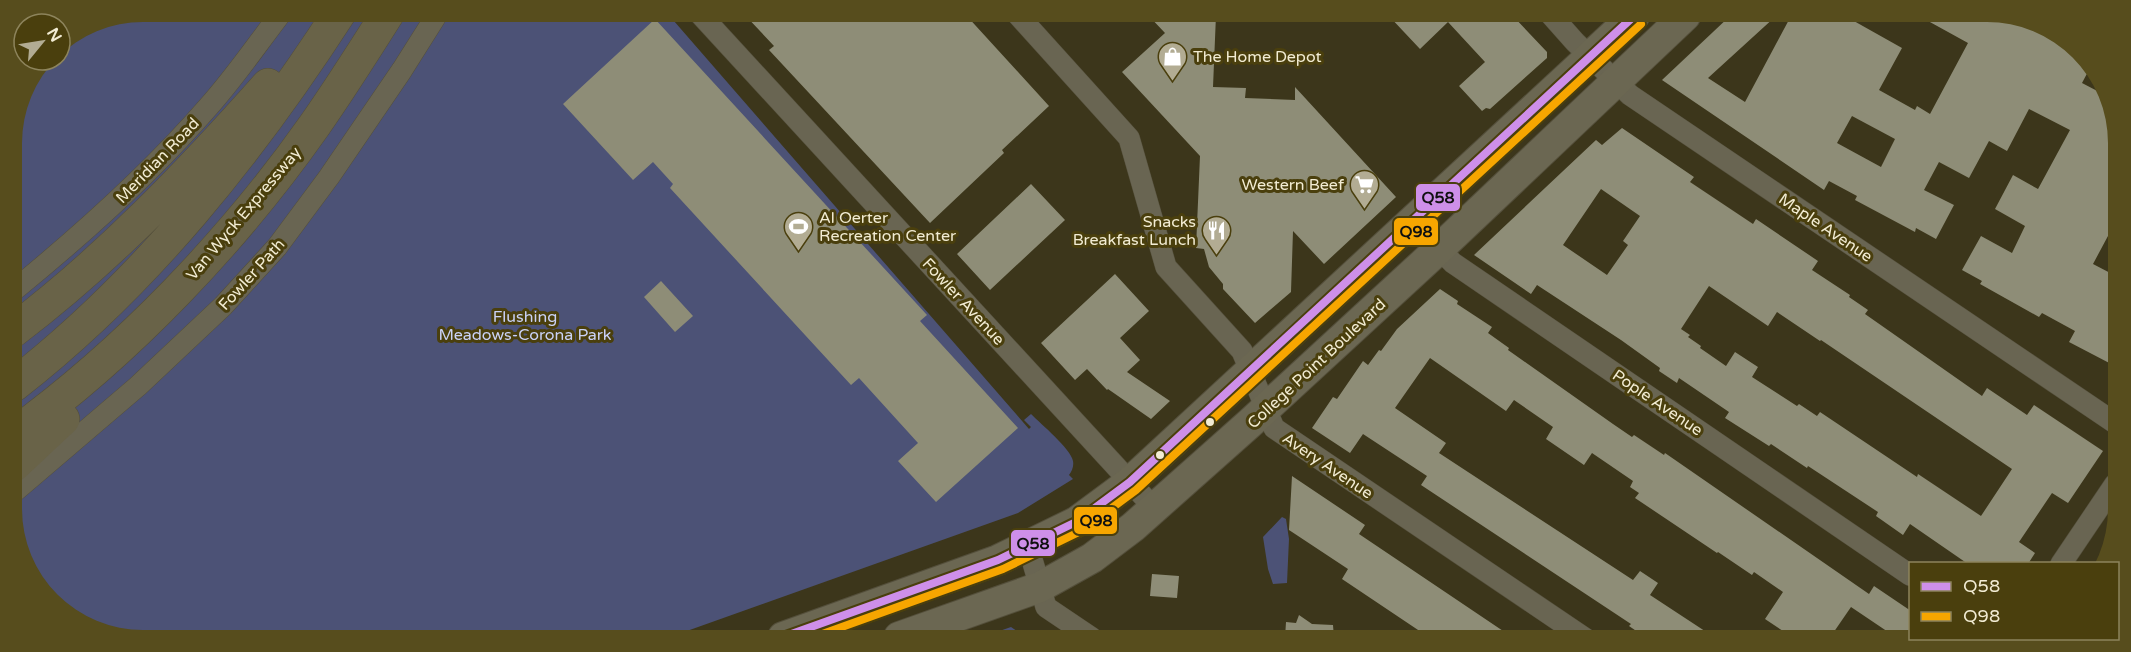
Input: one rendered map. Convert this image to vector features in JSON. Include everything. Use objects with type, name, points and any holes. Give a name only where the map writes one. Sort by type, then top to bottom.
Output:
[{"type":"highway","points":[[22,323],[74,282],[147,215],[217,143],[324,23]]},
{"type":"highway","points":[[22,378],[100,309],[171,237],[257,133],[333,23]]},
{"type":"highway","name":"Van Wyck Expressway","points":[[22,427],[75,385],[152,315],[226,238],[313,127],[382,23]]},
{"type":"highway","points":[[22,457],[59,423],[152,315]]},
{"type":"main road","points":[[804,630],[998,560],[1076,522],[1130,482],[1627,22]]},
{"type":"main road","name":"College Point Boulevard","points":[[920,630],[1040,586],[1092,558],[1155,509],[1439,249],[1679,22]]},
{"type":"street","name":"Maple Avenue","points":[[1558,22],[1630,95],[2108,418]]},
{"type":"street","name":"Meridian Road","points":[[23,283],[70,245],[147,173],[210,105],[274,23]]},
{"type":"street","name":"Fowler Path","points":[[22,485],[147,378],[223,306],[277,247],[329,177],[432,23]]},
{"type":"street","name":"Fowler Avenue","points":[[708,23],[1155,509]]},
{"type":"street","name":"Avery Avenue","points":[[1025,23],[1129,138],[1166,267],[1242,351],[1274,428],[1572,629]]},
{"type":"street","name":"Pople Avenue","points":[[1412,222],[1453,263],[1909,574]]},
{"type":"street","points":[[2062,562],[2108,494]]},
{"type":"street","points":[[1029,546],[1046,607],[1079,629]]},
{"type":"green space","name":"Flushing Meadows-Corona Park","points":[[136,23],[675,23],[1029,429],[1031,427],[1024,420],[1031,414],[1061,443],[1073,461],[1073,468],[1069,475],[1073,479],[1018,513],[690,630],[144,630],[97,620],[70,604],[43,576],[29,547],[22,508],[23,136],[27,112],[39,83],[47,72],[72,72],[72,46],[76,43],[112,27]]},
{"type":"green space","points":[[1282,517],[1286,519],[1289,539],[1287,583],[1273,584],[1263,537]]},
{"type":"building","points":[[1155,22],[1216,22],[1213,87],[1246,88],[1245,98],[1295,100],[1295,87],[1396,197],[1324,264],[1293,231],[1291,292],[1255,323],[1223,289],[1223,284],[1209,267],[1204,249],[1196,248],[1200,156],[1122,72],[1165,33]]},
{"type":"building","points":[[1395,22],[1448,22],[1420,49]]},
{"type":"building","points":[[1448,22],[1519,22],[1547,52],[1547,58],[1490,109],[1486,108],[1482,111],[1459,86],[1485,62]]},
{"type":"building","points":[[1723,22],[1769,22],[1708,78],[1745,102],[1788,22],[1856,22],[1902,48],[1879,90],[1915,110],[1917,106],[1930,114],[1968,43],[1930,22],[2003,24],[2026,29],[2055,43],[2087,74],[2082,83],[2096,90],[2106,120],[2108,236],[2093,264],[2108,272],[2108,362],[2069,342],[2075,331],[2042,313],[2039,317],[1980,284],[1982,281],[1962,270],[1981,236],[2012,253],[2025,226],[1995,209],[2013,175],[2038,189],[2070,130],[2029,109],[2007,151],[1989,141],[1969,178],[1939,162],[1924,190],[1954,205],[1936,239],[1916,228],[1915,232],[1855,200],[1857,196],[1829,181],[1824,190],[1662,80]],"holes":[[[1852,116],[1895,139],[1881,167],[1837,143]]]},
{"type":"building","name":"Al Oerter Recreation Center","points":[[651,23],[658,23],[927,315],[920,321],[1018,428],[936,502],[898,461],[918,443],[859,378],[851,385],[670,188],[673,184],[653,162],[633,180],[563,104]]},
{"type":"building","points":[[752,23],[973,23],[1049,106],[1002,150],[1004,153],[930,223],[769,50],[774,46]]},
{"type":"building","points":[[1622,128],[1694,177],[1690,182],[1753,224],[1756,219],[1818,261],[1812,270],[1850,295],[1849,297],[1868,310],[1865,314],[1982,396],[1987,388],[2027,415],[2034,405],[2103,451],[2068,503],[2052,493],[2019,542],[2035,553],[2029,562],[1965,562],[1910,524],[1903,535],[1876,516],[1878,512],[1808,466],[1807,468],[1725,418],[1729,412],[1679,378],[1677,383],[1621,340],[1537,285],[1531,294],[1474,255],[1596,140],[1602,145]],"holes":[[[1601,189],[1640,216],[1623,241],[1628,245],[1607,275],[1563,245]],[[1709,286],[1768,326],[1777,312],[2012,469],[1981,516],[1918,474],[1917,477],[1820,412],[1817,416],[1799,404],[1797,406],[1752,377],[1758,367],[1735,352],[1726,366],[1700,348],[1701,346],[1681,329]]]},
{"type":"building","points":[[1031,184],[1065,220],[990,290],[957,254]]},
{"type":"building","points":[[1115,274],[1149,311],[1120,338],[1140,360],[1127,372],[1170,401],[1151,419],[1107,390],[1087,369],[1075,380],[1041,343]]},
{"type":"building","points":[[661,281],[693,316],[675,332],[644,297]]},
{"type":"building","points":[[1440,289],[1458,301],[1457,304],[1492,327],[1488,333],[1509,348],[1508,350],[1632,437],[1634,435],[1664,455],[1665,453],[1869,594],[1874,586],[1909,610],[1909,629],[1884,629],[1851,607],[1836,629],[1780,629],[1765,619],[1783,592],[1754,572],[1752,575],[1717,553],[1635,498],[1639,493],[1630,487],[1633,481],[1592,453],[1584,465],[1546,439],[1553,427],[1514,400],[1506,411],[1430,358],[1395,408],[1446,443],[1439,453],[1633,580],[1640,571],[1658,583],[1650,595],[1702,629],[1634,629],[1629,626],[1631,624],[1421,485],[1427,476],[1363,434],[1350,453],[1312,428],[1333,397],[1337,399],[1363,361],[1368,365],[1397,329]]},
{"type":"building","points":[[1292,476],[1365,525],[1359,534],[1501,629],[1417,629],[1342,579],[1348,569],[1289,530]]},
{"type":"building","points":[[1152,574],[1179,576],[1177,598],[1150,596]]},
{"type":"building","points":[[1299,615],[1312,624],[1333,625],[1333,629],[1286,629],[1286,622],[1296,623]]},
{"type":"transit line","name":"Q58","points":[[804,630],[998,560],[1076,522],[1130,482],[1627,22]]},
{"type":"transit line","name":"Q98","points":[[834,630],[1003,569],[1081,531],[1136,490],[1641,24]]},
{"type":"place","name":"The Home Depot","points":[[1172,82]]},
{"type":"place","name":"Western Beef","points":[[1365,210]]},
{"type":"place","name":"Al Oerter Recreation Center","points":[[798,252]]},
{"type":"place","name":"Snacks Breakfast Lunch","points":[[1217,256]]}]
